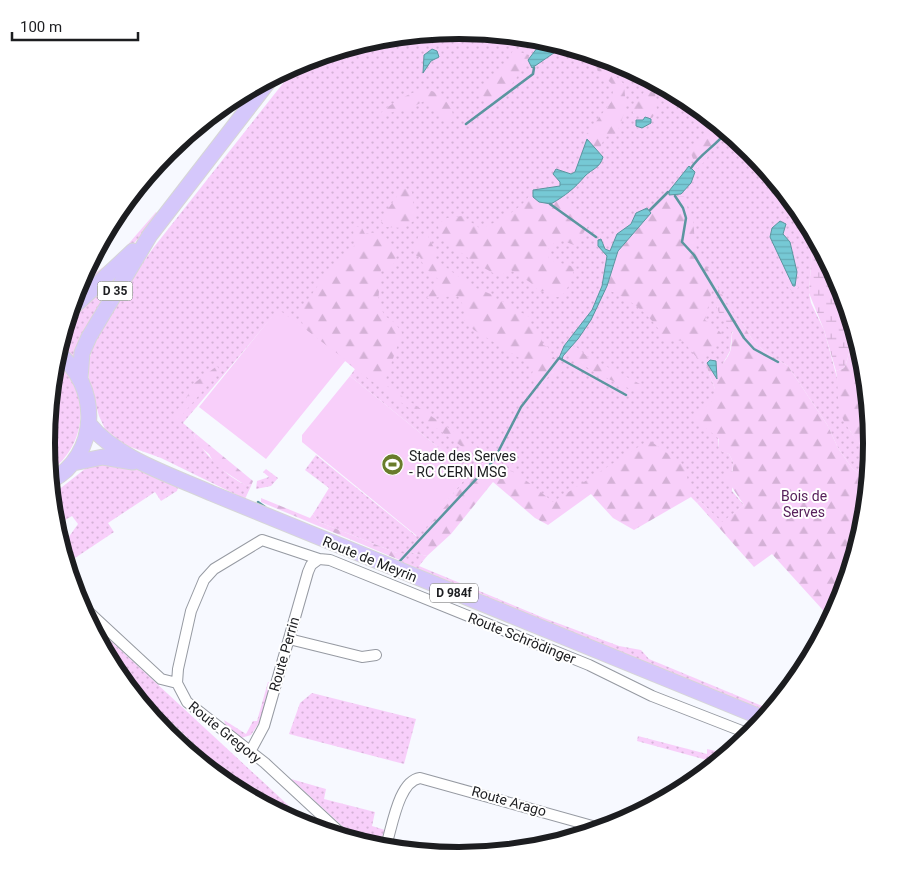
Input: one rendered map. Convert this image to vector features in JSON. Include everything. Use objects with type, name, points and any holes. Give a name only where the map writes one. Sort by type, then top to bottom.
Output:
[{"type":"main road","name":"D 35","points":[[80,378],[82,353],[89,337],[150,235],[262,91]]},
{"type":"main road","name":"D 35","points":[[82,298],[150,235]]},
{"type":"main road","points":[[57,478],[73,463],[84,444],[89,424],[88,401],[80,378],[64,359]]},
{"type":"main road","name":"Route de Meyrin","points":[[89,424],[107,442],[144,463],[283,524],[757,716]]},
{"type":"main road","name":"Route de Meyrin","points":[[73,463],[103,457],[144,463]]},
{"type":"street","name":"Route Schrödinger","points":[[177,684],[178,668],[191,611],[204,580],[214,569],[262,540],[319,559],[330,560],[589,666],[652,696],[743,731]]},
{"type":"street","name":"Route Perrin","points":[[250,752],[264,726],[308,572],[311,565],[319,559]]},
{"type":"street","points":[[95,618],[161,679],[177,684]]},
{"type":"street","points":[[289,639],[362,657],[376,655]]},
{"type":"street","name":"Route Gregory","points":[[177,684],[187,702],[250,752],[334,827]]},
{"type":"street","name":"Route Arago","points":[[388,840],[401,795],[408,783],[414,779],[427,778],[591,825]]},
{"type":"green space","points":[[460,39],[512,42],[564,53],[589,60],[638,80],[662,93],[706,122],[763,176],[796,218],[812,244],[809,293],[811,303],[824,330],[839,385],[838,398],[850,431],[864,449],[862,476],[852,468],[838,448],[828,426],[788,366],[765,352],[753,341],[743,324],[732,332],[730,351],[721,367],[705,362],[715,389],[719,450],[729,454],[733,462],[732,491],[744,505],[722,523],[700,501],[697,503],[647,449],[551,510],[490,466],[410,552],[427,556],[419,566],[544,618],[619,646],[641,650],[649,659],[765,707],[762,711],[399,564],[405,558],[402,553],[397,553],[319,522],[313,514],[329,488],[305,470],[316,455],[416,536],[470,473],[350,376],[355,369],[346,360],[278,310],[183,423],[196,434],[194,436],[198,443],[227,474],[251,486],[245,499],[161,458],[125,445],[105,429],[99,416],[89,380],[88,368],[93,342],[125,288],[154,247],[288,77],[330,60],[381,47],[407,42]]},
{"type":"green space","points":[[513,50],[529,55],[528,61],[503,97],[493,105],[479,92],[507,63]]},
{"type":"green space","points":[[599,64],[605,66],[624,84],[626,108],[617,133],[605,137],[598,152],[585,136],[611,102],[614,86],[597,70]]},
{"type":"green space","points":[[649,86],[657,90],[655,93],[657,111],[652,118],[633,113],[635,104]]},
{"type":"green space","points":[[424,89],[435,92],[445,100],[452,111],[452,122],[446,122],[432,105],[424,101],[409,109],[379,116],[386,108],[399,100]]},
{"type":"green space","points":[[713,128],[722,136],[709,151],[707,159],[697,169],[690,151],[709,134]]},
{"type":"green space","points":[[672,185],[672,189],[679,196],[684,196],[688,210],[693,216],[695,245],[711,275],[713,285],[705,320],[711,324],[715,331],[719,331],[722,334],[719,342],[698,359],[683,341],[665,339],[654,323],[640,309],[623,297],[605,289],[618,251]]},
{"type":"green space","points":[[403,188],[412,192],[415,220],[404,228],[386,227],[381,221],[382,217]]},
{"type":"green space","points":[[532,189],[532,194],[537,200],[548,204],[562,198],[589,225],[574,245],[558,239],[548,249],[549,260],[571,266],[574,270],[570,284],[561,297],[554,297],[548,290],[539,292],[530,282],[511,270],[499,276],[473,261],[445,238],[438,224],[447,218],[462,216],[481,229],[503,218],[525,202]]},
{"type":"green space","points":[[156,212],[149,225],[130,247],[89,282],[92,276],[118,256]]},
{"type":"green space","points":[[355,226],[362,228],[365,234],[381,234],[389,240],[397,255],[390,273],[381,269],[378,303],[385,316],[395,323],[402,333],[384,384],[528,482],[553,502],[649,440],[685,466],[691,497],[634,530],[613,518],[591,494],[548,525],[535,518],[493,482],[451,534],[427,556],[410,552],[428,533],[426,529],[483,462],[355,369],[304,328],[299,313],[323,278],[355,245],[353,229]]},
{"type":"green space","points":[[419,234],[427,234],[434,248],[435,259],[471,286],[493,295],[496,307],[500,300],[529,317],[531,329],[540,333],[543,345],[548,347],[550,354],[562,365],[562,372],[549,376],[540,387],[536,386],[531,377],[534,367],[474,330],[464,320],[465,309],[458,296],[427,298],[439,280],[424,267],[420,257],[416,256],[415,246]]},
{"type":"green space","points":[[812,249],[815,251],[829,279],[850,338],[852,345],[844,368],[836,371],[824,330],[809,293]]},
{"type":"green space","points":[[778,253],[795,286],[797,284],[798,288],[793,292],[787,286]]},
{"type":"green space","points":[[129,260],[77,360],[66,351],[78,310]]},
{"type":"green space","points":[[826,272],[835,293],[829,285]]},
{"type":"green space","points":[[711,275],[734,315],[743,324],[735,327],[732,332],[722,320],[717,308],[716,304],[721,297],[713,285]]},
{"type":"green space","points":[[278,309],[346,360],[266,459],[199,407]]},
{"type":"green space","name":"Bois de Serves","points":[[743,324],[753,341],[765,352],[788,366],[828,426],[838,448],[852,468],[862,476],[856,522],[850,548],[826,613],[772,554],[754,567],[697,503],[700,501],[722,522],[744,505],[725,477],[725,468],[733,472],[733,462],[729,454],[719,451],[719,439],[694,418],[715,398],[715,389],[705,362],[709,358],[718,358],[721,366],[730,352],[734,329]]},
{"type":"green space","points":[[574,345],[588,357],[640,384],[640,391],[636,392],[600,375],[581,363],[570,352]]},
{"type":"green space","points":[[852,345],[860,390],[864,449],[847,427],[841,415],[836,371],[844,368]]},
{"type":"green space","points":[[217,366],[220,371],[176,422],[175,412],[185,401],[193,384]]},
{"type":"green space","points":[[62,370],[75,388],[80,403],[80,418],[78,433],[62,461],[56,466],[56,417]]},
{"type":"green space","name":"Stade des Serves - RC CERN MSG","points":[[350,376],[470,473],[417,536],[302,442],[302,435]]},
{"type":"green space","points":[[196,434],[253,481],[251,486],[245,485],[215,465],[209,454],[199,446],[194,436]]},
{"type":"green space","points":[[95,461],[133,467],[179,484],[177,491],[161,501],[155,492],[108,523],[114,532],[73,560],[67,539],[78,524],[72,516],[63,521],[58,490]]},
{"type":"green space","points":[[266,469],[278,478],[271,486],[256,489],[257,481],[269,477],[263,472]]},
{"type":"green space","points":[[261,498],[310,518],[313,514],[319,522],[397,553],[402,553],[405,558],[402,561],[261,502]]},
{"type":"green space","points":[[103,634],[296,812],[257,793],[219,768],[170,721],[168,723],[139,689],[123,668]]},
{"type":"green space","points":[[268,682],[271,683],[262,718],[251,735],[241,738],[226,727],[224,720],[246,734],[253,721],[257,721]]},
{"type":"green space","points":[[312,693],[416,719],[404,764],[289,734],[300,703]]},
{"type":"green space","points":[[638,736],[707,754],[707,749],[716,751],[718,754],[710,761],[637,741]]},
{"type":"green space","points":[[291,779],[326,789],[324,799],[375,812],[372,826],[385,830],[381,839],[348,831]]},
{"type":"water","points":[[538,47],[556,51],[532,68],[528,60]]},
{"type":"water","points":[[432,49],[437,51],[439,57],[431,61],[423,73],[424,55]]},
{"type":"water","points":[[645,117],[651,119],[651,123],[642,128],[636,126],[636,120],[643,120]]},
{"type":"water","points":[[587,139],[603,157],[598,166],[585,176],[570,192],[551,204],[539,202],[533,197],[533,190],[560,186],[560,182],[553,174],[556,169],[571,174],[575,172]]},
{"type":"water","points":[[689,166],[695,172],[691,183],[681,194],[669,195],[669,191]]},
{"type":"water","points":[[647,208],[651,213],[618,251],[607,286],[591,320],[563,356],[562,360],[559,358],[564,346],[592,310],[602,286],[607,256],[598,246],[598,240],[601,239],[605,249],[610,251],[617,234],[631,224],[636,213]]},
{"type":"water","points":[[780,221],[786,224],[783,234],[790,242],[797,272],[795,286],[793,286],[770,237],[772,228]]},
{"type":"water","points":[[710,360],[716,361],[717,379],[707,363]]},
{"type":"waterway","points":[[466,124],[533,74],[534,68]]},
{"type":"waterway","points":[[691,168],[722,136]]},
{"type":"waterway","points":[[650,210],[668,192]]},
{"type":"waterway","points":[[675,196],[683,208],[686,218],[682,242],[694,255],[744,338],[754,349],[778,362]]},
{"type":"waterway","points":[[550,204],[596,237]]},
{"type":"waterway","points":[[399,562],[494,460],[521,407],[559,358],[626,395]]},
{"type":"waterway","points":[[258,502],[265,507]]},
{"type":"place","name":"Stade des Serves - RC CERN MSG","points":[[393,464]]}]
